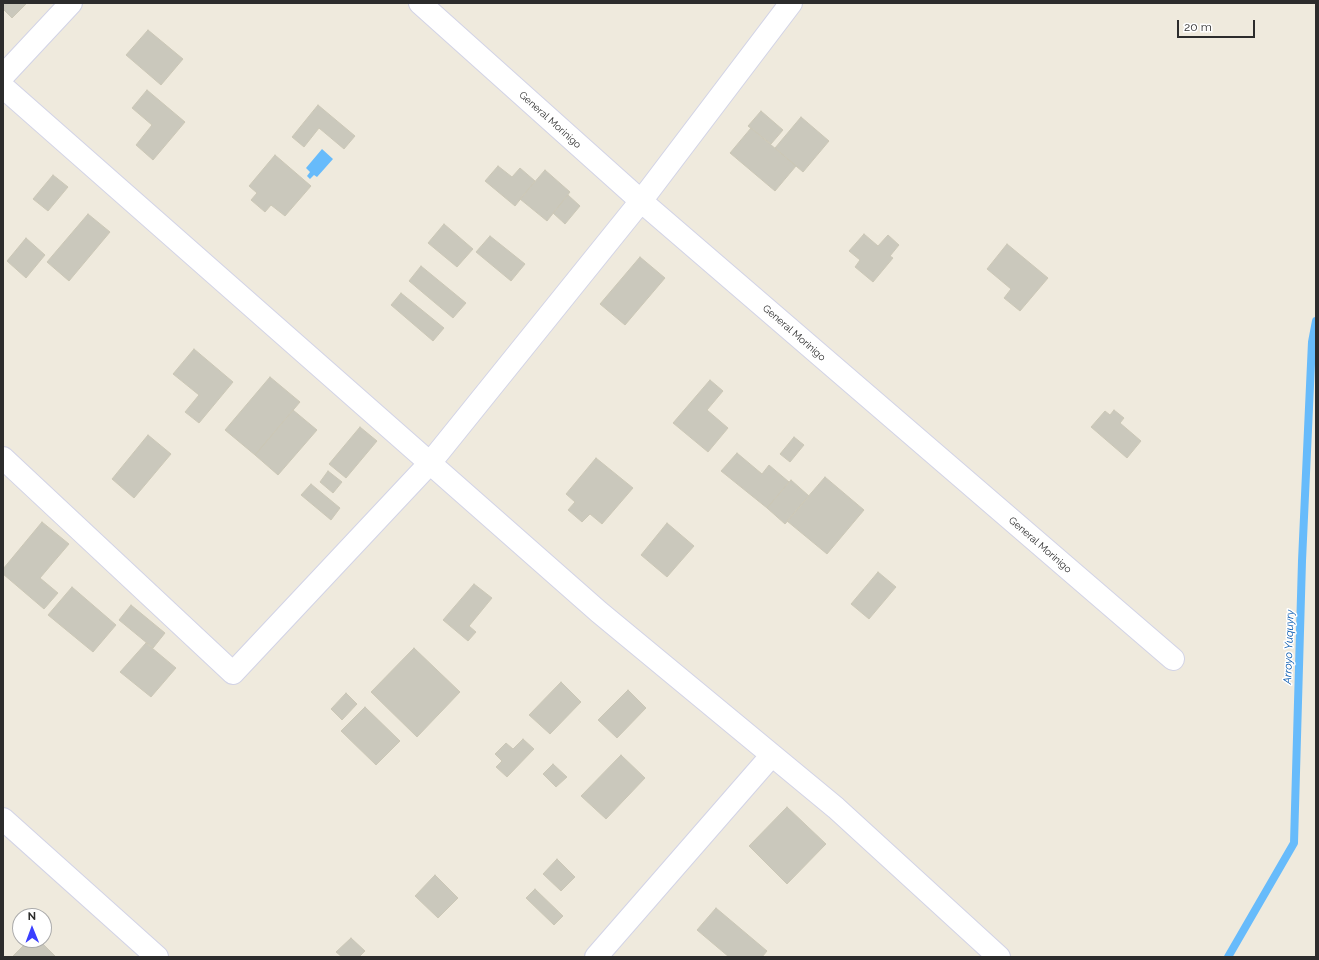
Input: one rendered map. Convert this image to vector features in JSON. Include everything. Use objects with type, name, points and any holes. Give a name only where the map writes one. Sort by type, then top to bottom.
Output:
[{"type":"street","points":[[3,76],[71,3]]},
{"type":"street","name":"General Morinigo","points":[[420,3],[641,201],[1173,659]]},
{"type":"street","points":[[3,458],[233,674],[430,463],[641,201],[791,3]]},
{"type":"street","points":[[3,87],[599,612],[836,808],[999,957]]},
{"type":"street","points":[[596,957],[772,755]]},
{"type":"street","points":[[3,819],[157,957]]},
{"type":"water","points":[[322,149],[333,159],[317,177],[314,175],[310,179],[307,176],[310,172],[306,168]]},
{"type":"building","points":[[3,3],[27,3],[12,18],[3,9]]},
{"type":"building","points":[[148,30],[183,59],[161,85],[126,55]]},
{"type":"building","points":[[147,90],[185,122],[153,160],[136,145],[152,125],[132,108]]},
{"type":"building","points":[[318,105],[355,136],[344,149],[319,128],[304,147],[292,137]]},
{"type":"building","points":[[761,111],[783,130],[771,144],[748,126]]},
{"type":"building","points":[[801,117],[829,141],[803,172],[775,148]]},
{"type":"building","points":[[751,128],[796,166],[775,191],[730,153]]},
{"type":"building","points":[[275,155],[311,186],[285,216],[271,205],[265,212],[251,200],[257,193],[249,186]]},
{"type":"building","points":[[498,166],[512,177],[520,168],[535,181],[515,206],[485,181]]},
{"type":"building","points":[[545,170],[570,192],[547,221],[520,199]]},
{"type":"building","points":[[53,175],[68,187],[48,211],[33,199]]},
{"type":"building","points":[[568,195],[580,206],[565,224],[553,213]]},
{"type":"building","points":[[88,214],[110,232],[69,281],[47,262]]},
{"type":"building","points":[[444,224],[473,249],[457,267],[428,243]]},
{"type":"building","points":[[864,234],[878,246],[888,235],[899,245],[890,256],[893,258],[873,282],[855,267],[860,260],[849,251]]},
{"type":"building","points":[[490,236],[525,264],[511,281],[476,252]]},
{"type":"building","points":[[26,238],[45,255],[26,278],[7,261]]},
{"type":"building","points":[[1007,244],[1048,278],[1020,311],[1004,298],[1011,289],[987,269]]},
{"type":"building","points":[[640,257],[665,278],[625,325],[600,304]]},
{"type":"building","points":[[421,266],[466,303],[453,318],[409,281]]},
{"type":"building","points":[[401,293],[444,328],[433,341],[391,305]]},
{"type":"building","points":[[194,349],[233,382],[199,423],[185,412],[199,395],[173,374]]},
{"type":"building","points":[[270,377],[300,402],[255,455],[225,430]]},
{"type":"building","points":[[710,380],[723,391],[707,410],[728,428],[708,452],[673,423]]},
{"type":"building","points":[[293,410],[317,430],[278,475],[255,455]]},
{"type":"building","points":[[1114,410],[1124,418],[1120,423],[1141,441],[1127,458],[1091,427],[1105,411],[1110,415]]},
{"type":"building","points":[[360,427],[377,441],[346,478],[329,464]]},
{"type":"building","points":[[148,435],[171,454],[134,498],[112,479]]},
{"type":"building","points":[[794,437],[804,445],[790,462],[780,454]]},
{"type":"building","points":[[737,453],[762,474],[769,465],[789,482],[767,508],[721,471]]},
{"type":"building","points":[[596,458],[633,488],[602,524],[590,514],[582,522],[568,510],[575,502],[566,494]]},
{"type":"building","points":[[328,471],[342,482],[333,493],[320,482]]},
{"type":"building","points":[[825,477],[864,510],[827,554],[787,521]]},
{"type":"building","points":[[791,480],[809,496],[785,524],[767,508]]},
{"type":"building","points":[[311,484],[340,508],[331,520],[301,495]]},
{"type":"building","points":[[42,522],[69,544],[40,578],[58,593],[44,609],[3,574],[3,569]]},
{"type":"building","points":[[667,523],[694,546],[667,577],[641,555]]},
{"type":"building","points":[[878,572],[896,587],[869,619],[851,604]]},
{"type":"building","points":[[474,584],[492,598],[469,626],[476,632],[468,641],[443,620]]},
{"type":"building","points":[[72,587],[116,625],[93,652],[48,615]]},
{"type":"building","points":[[131,605],[165,633],[153,648],[119,620]]},
{"type":"building","points":[[146,643],[176,668],[151,697],[120,672]]},
{"type":"building","points":[[414,648],[460,692],[417,737],[371,692]]},
{"type":"building","points":[[561,682],[581,702],[550,734],[529,715]]},
{"type":"building","points":[[628,690],[646,708],[617,738],[598,720]]},
{"type":"building","points":[[346,693],[357,704],[342,720],[331,709]]},
{"type":"building","points":[[365,707],[400,741],[376,765],[341,731]]},
{"type":"building","points":[[523,739],[534,749],[507,777],[496,767],[502,761],[495,754],[506,743],[513,749]]},
{"type":"building","points":[[621,755],[645,778],[606,819],[581,796]]},
{"type":"building","points":[[553,764],[567,777],[556,787],[543,774]]},
{"type":"building","points":[[787,807],[826,844],[787,884],[749,846]]},
{"type":"building","points":[[557,859],[575,877],[561,891],[543,874]]},
{"type":"building","points":[[435,875],[458,898],[438,918],[415,896]]},
{"type":"building","points":[[535,889],[563,916],[554,925],[526,898]]},
{"type":"building","points":[[716,908],[767,951],[762,957],[729,957],[697,930]]},
{"type":"building","points":[[351,938],[365,951],[359,957],[342,957],[336,952]]},
{"type":"building","points":[[21,948],[47,948],[56,957],[12,957]]},
{"type":"waterway","name":"Arroyo Yuquyry","points":[[1228,957],[1294,843],[1302,561],[1312,342],[1316,321]]}]
